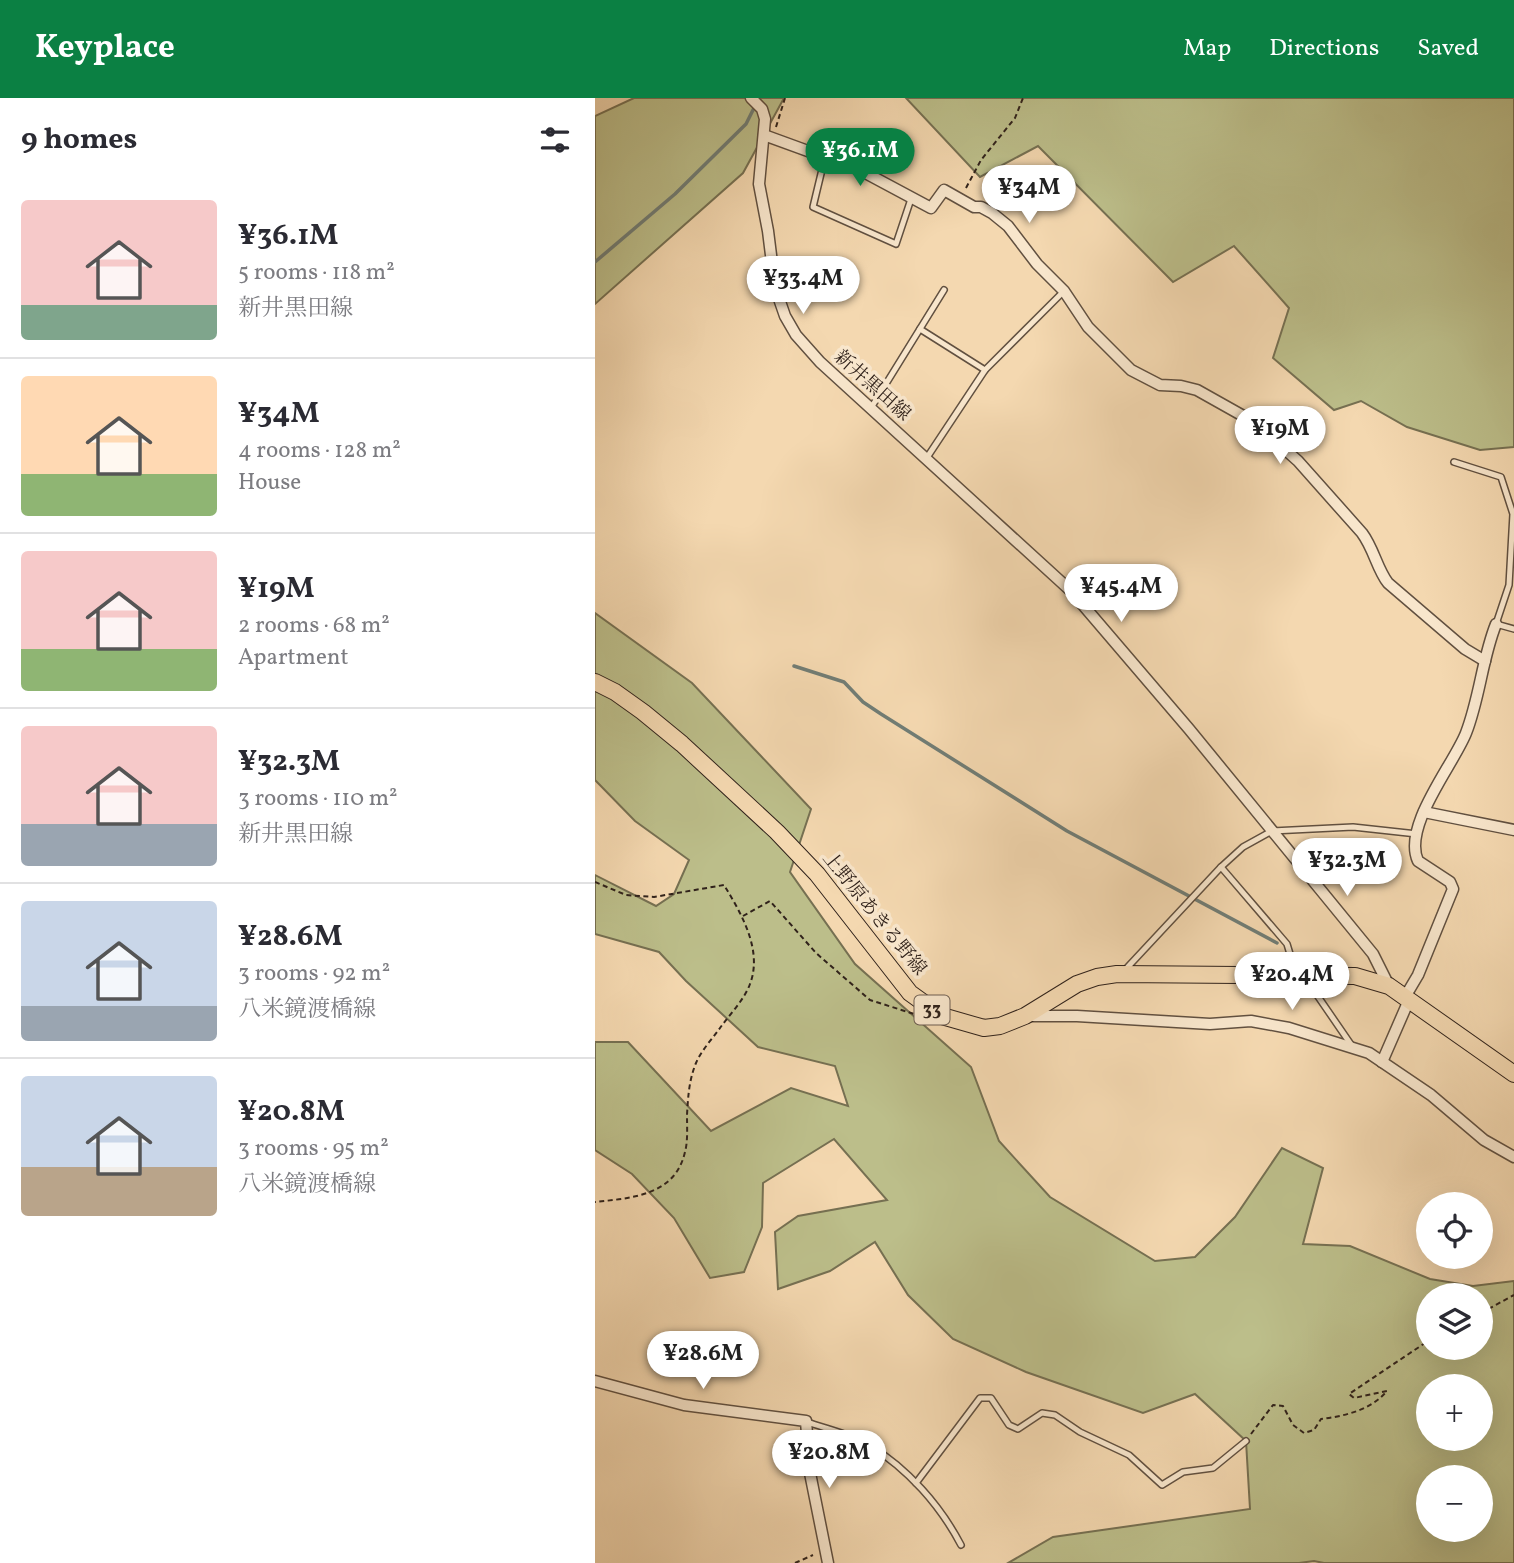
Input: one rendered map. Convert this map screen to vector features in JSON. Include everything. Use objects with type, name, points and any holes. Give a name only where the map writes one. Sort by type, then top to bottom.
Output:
[{"type":"main road","name":"上野原あきる野線","points":[[595,682],[643,712],[682,744],[777,832],[817,874],[910,993],[942,1016],[984,1028],[1000,1026],[1025,1016],[1077,984],[1097,977],[1121,974],[1355,975],[1389,986],[1514,1074]]},
{"type":"street","name":"新井黒田線","points":[[751,98],[764,114],[767,134],[759,184],[775,287],[781,307],[796,335],[811,353],[1071,591],[1272,831]]},
{"type":"street","points":[[767,134],[860,170],[931,208],[944,190],[974,207],[981,207],[992,213],[1008,226],[1037,264],[1064,291],[1088,327],[1131,370],[1160,386],[1181,386],[1197,390],[1236,410],[1269,434],[1298,461],[1362,533],[1371,545],[1388,583],[1465,649],[1485,661]]},
{"type":"street","points":[[1382,1062],[1454,889],[1450,882],[1418,861],[1415,850],[1417,834],[1434,788],[1465,736],[1487,647],[1496,624]]},
{"type":"street","points":[[1425,812],[1514,830]]},
{"type":"street","points":[[1272,831],[1373,954],[1389,986]]},
{"type":"street","points":[[1025,1016],[1077,1016],[1210,1024],[1251,1021],[1289,1028],[1369,1053],[1431,1095],[1484,1140],[1514,1157]]},
{"type":"street","points":[[595,1381],[684,1405],[806,1421],[810,1473],[827,1557]]},
{"type":"lane","points":[[825,157],[813,207],[896,244],[912,198]]},
{"type":"lane","points":[[871,408],[944,290]]},
{"type":"lane","points":[[926,459],[985,370],[1064,291]]},
{"type":"lane","points":[[921,329],[985,370]]},
{"type":"lane","points":[[1454,462],[1501,477],[1513,514],[1509,585],[1496,624],[1514,629]]},
{"type":"lane","points":[[1121,974],[1221,867],[1243,847],[1272,831],[1353,827],[1417,834]]},
{"type":"lane","points":[[1221,867],[1287,944],[1299,974],[1354,1049]]},
{"type":"lane","points":[[916,1483],[980,1398],[991,1398],[1009,1425],[1018,1429],[1042,1413],[1055,1415],[1080,1432],[1129,1455],[1162,1485],[1183,1472],[1213,1468],[1246,1441]]},
{"type":"lane","points":[[806,1421],[867,1444],[916,1483],[951,1526],[961,1545]]},
{"type":"path","points":[[767,134],[785,98]]},
{"type":"path","points":[[961,199],[981,160],[1015,118],[1023,98]]},
{"type":"path","points":[[595,882],[626,895],[654,897],[724,885],[743,917],[754,963],[751,983],[744,997],[697,1061],[689,1084],[685,1153],[675,1173],[658,1190],[648,1194],[595,1202]]},
{"type":"path","points":[[743,917],[770,901],[816,953],[870,1000],[916,1015]]},
{"type":"path","points":[[1493,1306],[1514,1295]]},
{"type":"path","points":[[1246,1441],[1273,1405],[1283,1406],[1293,1425],[1304,1433],[1314,1430],[1321,1419],[1345,1416],[1379,1401],[1387,1391],[1354,1398],[1349,1394],[1416,1349]]},
{"type":"path","points":[[795,1563],[806,1557],[827,1557]]},
{"type":"green space","points":[[634,98],[784,98],[743,173],[595,304],[595,116]]},
{"type":"green space","points":[[906,98],[1514,98],[1514,447],[1480,450],[1407,427],[1361,401],[1334,410],[1273,358],[1289,308],[1234,246],[1173,282],[1038,146],[980,177]]},
{"type":"green space","points":[[595,613],[692,683],[811,809],[790,872],[855,964],[971,1067],[999,1141],[1050,1197],[1155,1261],[1195,1257],[1235,1217],[1282,1148],[1323,1168],[1303,1244],[1350,1246],[1430,1279],[1455,1283],[1416,1283],[1416,1360],[1493,1360],[1493,1284],[1514,1281],[1514,1563],[1008,1563],[1053,1537],[1250,1509],[1246,1441],[1195,1394],[1143,1413],[1026,1372],[953,1339],[908,1295],[875,1242],[830,1271],[778,1289],[775,1232],[798,1216],[887,1200],[834,1139],[763,1183],[762,1227],[744,1272],[710,1278],[674,1218],[632,1174],[595,1150],[595,1042],[628,1042],[711,1131],[791,1088],[848,1106],[835,1066],[758,1047],[686,981],[659,952],[595,934],[595,875],[656,906],[674,894],[689,860],[635,821],[595,780]]},
{"type":"waterway","points":[[595,262],[675,194],[746,124],[759,98]]},
{"type":"waterway","points":[[794,666],[844,682],[863,702],[1067,831],[1277,943]]}]
